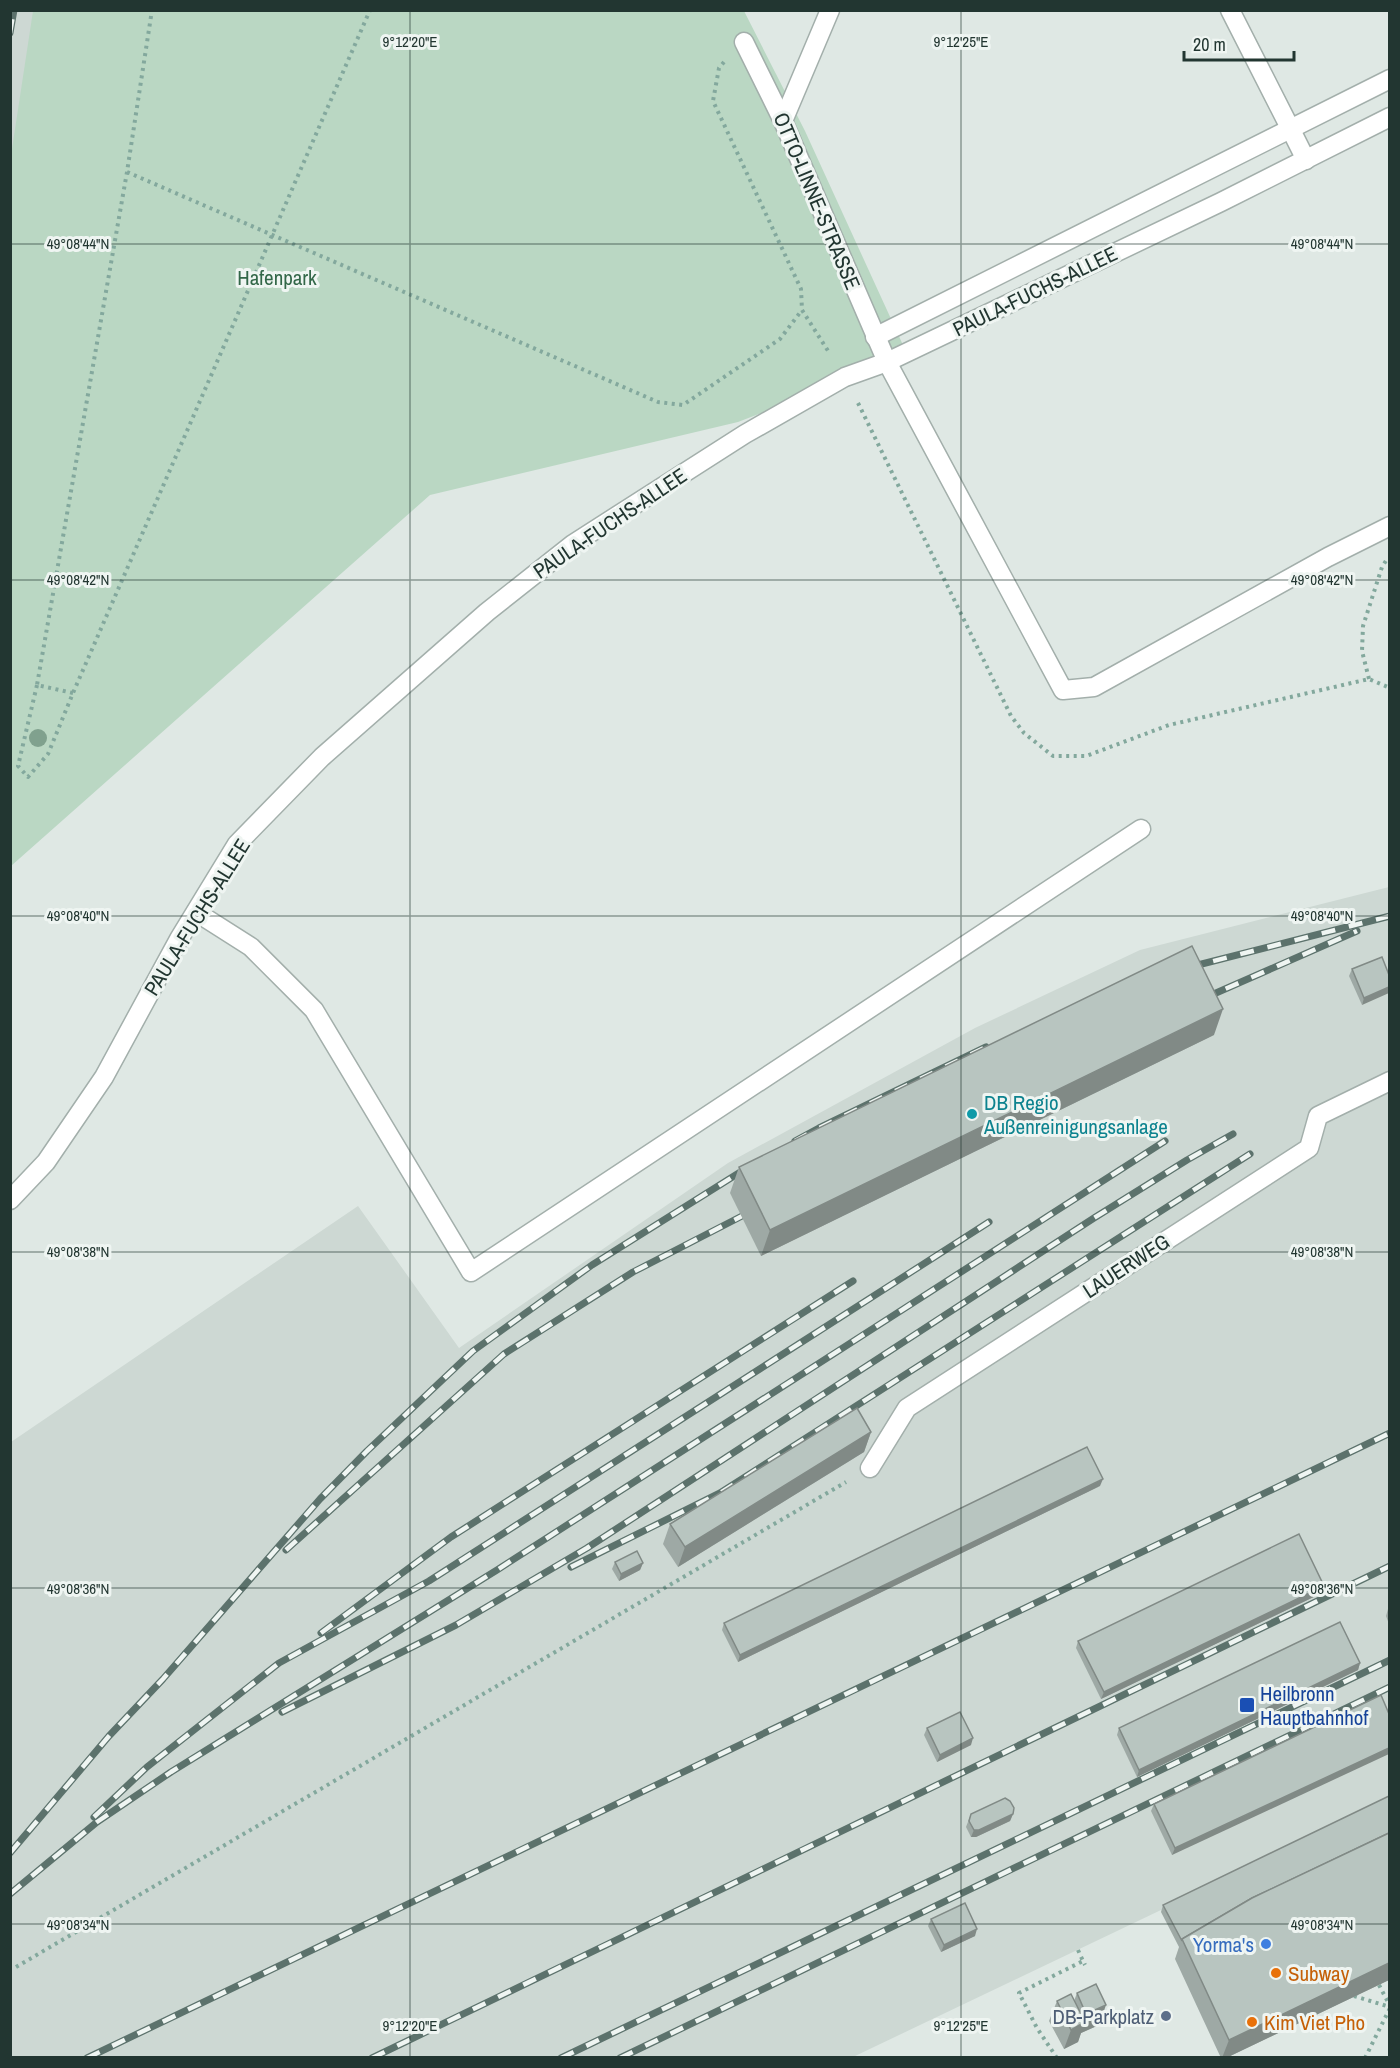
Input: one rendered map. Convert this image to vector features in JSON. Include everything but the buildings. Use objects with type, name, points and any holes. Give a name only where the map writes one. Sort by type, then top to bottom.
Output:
[{"type":"street","points":[[783,121],[830,10]]},
{"type":"street","points":[[1230,10],[1306,160]]},
{"type":"street","name":"OTTO-LINNE-STRASSE","points":[[744,42],[783,121],[887,362],[1063,690],[1094,687],[1328,557],[1389,526]]},
{"type":"street","name":"PAULA-FUCHS-ALLEE","points":[[875,337],[1389,78]]},
{"type":"street","name":"PAULA-FUCHS-ALLEE","points":[[10,1200],[46,1162],[104,1077],[179,939],[237,844],[322,757],[487,612],[573,544],[745,434],[845,377],[887,362],[1306,160],[1389,117]]},
{"type":"street","points":[[196,912],[250,947],[314,1010],[471,1272],[1141,829]]},
{"type":"street","name":"LAUERWEG","points":[[870,1467],[907,1408],[1309,1148],[1318,1116],[1389,1081]]},
{"type":"path","points":[[152,10],[127,172],[37,685],[18,766],[28,777],[48,754],[370,10]]},
{"type":"path","points":[[127,172],[658,402],[684,405],[780,339],[802,310]]},
{"type":"path","points":[[1369,679],[1362,651],[1363,626],[1382,567],[1389,556]]},
{"type":"path","points":[[1340,687],[1369,679],[1389,688]]},
{"type":"path","points":[[37,685],[73,693]]},
{"type":"path","points":[[16,1967],[870,1467]]},
{"type":"path","points":[[1057,2058],[1037,2028],[1019,1993],[1084,1963],[1078,1950]]},
{"type":"path","points":[[1365,2058],[1389,2007],[1379,1985]]},
{"type":"path","points":[[1354,1996],[1389,2007]]},
{"type":"shaded area","points":[[11,11],[34,11],[11,168]]},
{"type":"shaded area","points":[[1389,887],[1389,1801],[853,2057],[11,2058],[11,1442],[358,1206],[459,1348],[728,1163],[975,1028],[1140,950]]},
{"type":"green space","name":"Hafenpark","points":[[33,11],[744,11],[805,131],[908,356],[738,422],[430,495],[11,866],[10,162]]},
{"type":"railway","points":[[10,33],[14,10]]},
{"type":"railway","points":[[1186,968],[1390,916]]},
{"type":"railway","points":[[1200,1000],[1357,931]]},
{"type":"railway","points":[[795,1141],[986,1047]]},
{"type":"railway","points":[[282,1712],[456,1625],[587,1548],[1094,1218],[1233,1134]]},
{"type":"railway","points":[[10,1894],[97,1822],[171,1772],[497,1570],[1165,1141]]},
{"type":"railway","points":[[571,1567],[720,1493],[1250,1154]]},
{"type":"railway","points":[[10,1853],[109,1736],[163,1679],[320,1499],[367,1451],[473,1351],[592,1265],[750,1166]]},
{"type":"railway","points":[[286,1550],[504,1354],[633,1272],[742,1216]]},
{"type":"railway","points":[[94,1817],[147,1767],[279,1663],[429,1581],[989,1222]]},
{"type":"railway","points":[[321,1633],[451,1537],[853,1281]]},
{"type":"railway","points":[[87,2058],[1390,1433]]},
{"type":"railway","points":[[372,2058],[1390,1566]]},
{"type":"railway","points":[[561,2058],[1390,1660]]},
{"type":"railway","points":[[620,2058],[1390,1687]]},
{"type":"place","name":"DB Regio Außenreinigungsanlage","points":[[972,1114]]},
{"type":"place","name":"Heilbronn Hauptbahnhof","points":[[1247,1705]]},
{"type":"place","name":"Yorma's","points":[[1266,1944]]},
{"type":"place","name":"Subway","points":[[1276,1973]]},
{"type":"place","name":"DB-Parkplatz","points":[[1166,2016]]},
{"type":"place","name":"Kim Viet Pho","points":[[1252,2022]]}]
